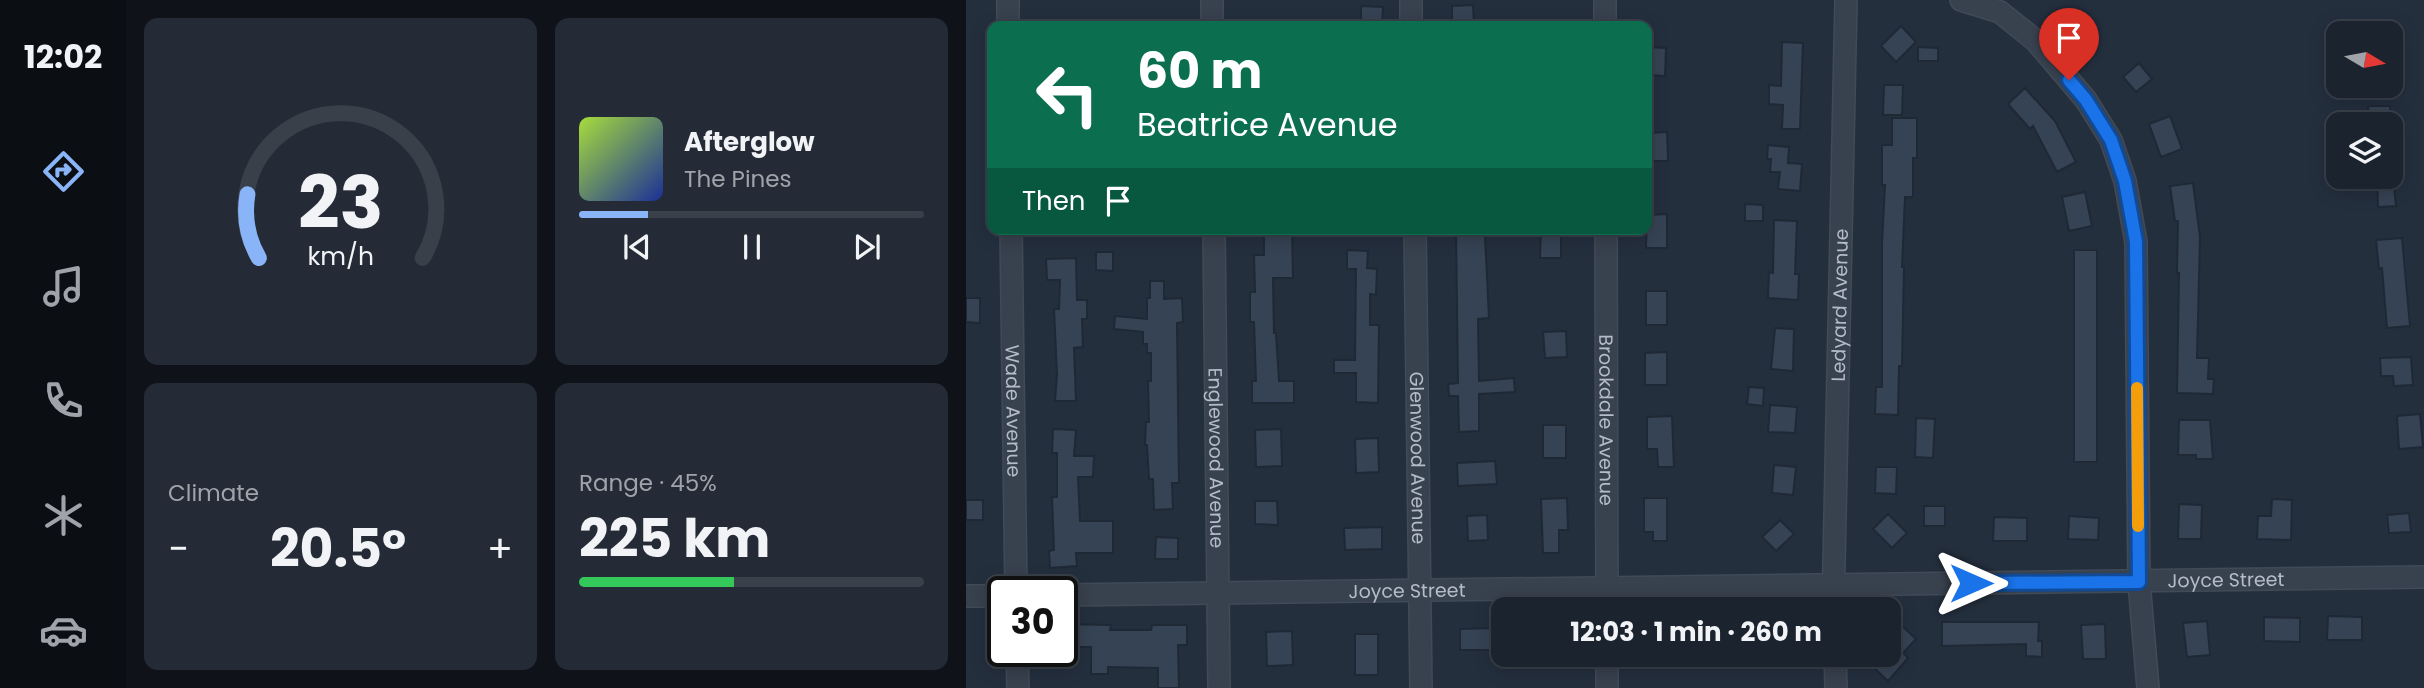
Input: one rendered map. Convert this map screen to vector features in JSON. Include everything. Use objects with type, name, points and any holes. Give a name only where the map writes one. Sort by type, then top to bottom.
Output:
[{"type":"street","points":[[1008,0],[1008,21]]},
{"type":"street","points":[[1212,0],[1212,21]]},
{"type":"street","points":[[1411,0],[1411,21]]},
{"type":"street","points":[[1605,0],[1605,21]]},
{"type":"street","name":"Ledyard Avenue","points":[[1833,597],[1846,0]]},
{"type":"street","points":[[1961,0],[2000,12],[2036,41],[2086,100],[2111,140],[2125,181],[2136,242],[2139,582],[2148,688]]},
{"type":"street","name":"Wade Avenue","points":[[1011,235],[1016,576]]},
{"type":"street","name":"Englewood Avenue","points":[[1214,235],[1219,688]]},
{"type":"street","name":"Glenwood Avenue","points":[[1415,235],[1422,688]]},
{"type":"street","name":"Brookdale Avenue","points":[[1605,235],[1607,597]]},
{"type":"street","name":"Joyce Street","points":[[1637,597],[1832,584],[2424,577]]},
{"type":"street","name":"Joyce Street","points":[[1078,595],[1420,590],[1565,597]]},
{"type":"street","points":[[966,596],[987,596]]},
{"type":"street","points":[[1017,667],[1018,688]]},
{"type":"street","points":[[1607,667],[1607,688]]},
{"type":"street","points":[[1835,667],[1836,688]]},
{"type":"building","points":[[1473,5],[1474,21],[1452,21],[1452,6]]},
{"type":"building","points":[[1361,6],[1383,7],[1382,21],[1361,21]]},
{"type":"building","points":[[1901,26],[1916,42],[1896,62],[1881,46]]},
{"type":"building","points":[[1782,42],[1803,43],[1800,129],[1782,129],[1783,105],[1769,104],[1769,85],[1781,86]]},
{"type":"building","points":[[1652,47],[1666,48],[1665,76],[1652,75]]},
{"type":"building","points":[[1918,47],[1938,48],[1938,61],[1918,61]]},
{"type":"building","points":[[2139,63],[2152,79],[2136,92],[2123,77]]},
{"type":"building","points":[[1884,85],[1903,85],[1902,115],[1883,115]]},
{"type":"building","points":[[2025,88],[2055,121],[2076,162],[2057,172],[2033,126],[2030,129],[2008,104]]},
{"type":"building","points":[[2368,106],[2390,106],[2390,112],[2368,112]]},
{"type":"building","points":[[2170,116],[2182,149],[2161,157],[2149,124]]},
{"type":"building","points":[[1892,118],[1917,118],[1913,197],[1905,197],[1902,366],[1899,366],[1898,415],[1875,414],[1876,387],[1882,387],[1882,243],[1885,185],[1882,185],[1882,145],[1892,145]]},
{"type":"building","points":[[1667,132],[1668,161],[1652,161],[1652,133]]},
{"type":"building","points":[[1768,145],[1789,147],[1788,163],[1802,164],[1800,191],[1778,189],[1780,172],[1770,172]]},
{"type":"building","points":[[2193,183],[2200,237],[2197,358],[2209,358],[2208,379],[2214,379],[2213,394],[2177,393],[2178,221],[2175,221],[2170,186]]},
{"type":"building","points":[[2377,189],[2394,189],[2396,206],[2378,207]]},
{"type":"building","points":[[2085,192],[2092,226],[2069,231],[2062,197]]},
{"type":"building","points":[[1745,204],[1763,205],[1763,221],[1745,221]]},
{"type":"building","points":[[1667,214],[1667,248],[1646,248],[1646,235],[1652,235],[1652,215]]},
{"type":"building","points":[[1774,220],[1797,221],[1795,274],[1799,274],[1798,300],[1768,298],[1769,272],[1773,273]]},
{"type":"building","points":[[1264,235],[1292,235],[1293,278],[1273,278],[1274,333],[1279,381],[1294,381],[1294,403],[1252,403],[1252,381],[1256,381],[1250,292],[1255,292],[1254,255],[1264,255]]},
{"type":"building","points":[[1456,235],[1485,236],[1489,318],[1478,319],[1479,381],[1514,378],[1515,392],[1479,394],[1479,431],[1459,432],[1458,396],[1449,396],[1448,384],[1458,383]]},
{"type":"building","points":[[1541,235],[1561,235],[1561,258],[1540,258]]},
{"type":"building","points":[[2402,238],[2410,326],[2387,328],[2382,268],[2379,269],[2376,240]]},
{"type":"building","points":[[1347,250],[1368,251],[1367,268],[1377,269],[1376,295],[1370,294],[1370,325],[1379,325],[1378,403],[1356,402],[1356,373],[1334,373],[1334,360],[1355,360],[1356,269],[1347,269]]},
{"type":"building","points":[[2074,250],[2097,250],[2097,462],[2074,462]]},
{"type":"building","points":[[1096,252],[1113,252],[1113,271],[1096,270]]},
{"type":"building","points":[[1076,258],[1077,300],[1087,300],[1087,319],[1082,319],[1083,347],[1074,348],[1076,401],[1055,401],[1057,375],[1054,309],[1059,309],[1060,280],[1047,280],[1046,259]]},
{"type":"building","points":[[1150,281],[1164,281],[1164,299],[1182,298],[1183,322],[1177,323],[1179,483],[1172,483],[1173,509],[1154,510],[1153,479],[1149,479],[1145,445],[1146,422],[1149,422],[1148,381],[1151,381],[1151,353],[1147,353],[1147,344],[1143,344],[1143,332],[1114,329],[1115,316],[1147,319]]},
{"type":"building","points":[[1646,291],[1667,291],[1667,325],[1646,325]]},
{"type":"building","points":[[966,298],[980,298],[980,323],[966,322]]},
{"type":"building","points":[[1775,328],[1794,329],[1793,371],[1771,369]]},
{"type":"building","points":[[1566,331],[1567,357],[1545,358],[1543,332]]},
{"type":"building","points":[[1667,352],[1667,385],[1645,385],[1645,353]]},
{"type":"building","points":[[2411,357],[2413,385],[2394,386],[2393,376],[2381,376],[2380,358]]},
{"type":"building","points":[[1749,387],[1764,388],[1763,406],[1747,404]]},
{"type":"building","points":[[1770,405],[1797,407],[1795,433],[1768,432]]},
{"type":"building","points":[[2420,414],[2423,447],[2399,449],[2397,416]]},
{"type":"building","points":[[1672,416],[1674,467],[1658,467],[1657,449],[1647,449],[1647,417]]},
{"type":"building","points":[[1916,418],[1935,419],[1933,458],[1915,457]]},
{"type":"building","points":[[2179,420],[2210,420],[2213,459],[2178,455]]},
{"type":"building","points":[[1543,425],[1566,425],[1566,458],[1543,458]]},
{"type":"building","points":[[1053,429],[1076,430],[1074,456],[1094,456],[1093,477],[1078,477],[1080,521],[1113,521],[1113,553],[1076,553],[1077,566],[1050,568],[1049,551],[1054,550],[1052,497],[1057,497],[1057,453],[1052,453]]},
{"type":"building","points":[[1281,429],[1282,466],[1256,467],[1255,430]]},
{"type":"building","points":[[1378,438],[1379,472],[1356,473],[1355,439]]},
{"type":"building","points":[[1495,461],[1497,484],[1458,486],[1457,463]]},
{"type":"building","points":[[1774,465],[1796,467],[1793,495],[1772,493]]},
{"type":"building","points":[[1876,467],[1897,467],[1896,494],[1875,493]]},
{"type":"building","points":[[1567,498],[1568,530],[1559,530],[1559,553],[1543,553],[1541,499]]},
{"type":"building","points":[[1644,498],[1667,498],[1667,541],[1653,541],[1653,532],[1644,532]]},
{"type":"building","points":[[2272,499],[2292,500],[2291,540],[2257,539],[2258,516],[2271,516]]},
{"type":"building","points":[[966,500],[983,500],[983,520],[966,520]]},
{"type":"building","points":[[1255,501],[1277,501],[1278,525],[1255,524]]},
{"type":"building","points":[[2179,504],[2202,505],[2201,539],[2178,539]]},
{"type":"building","points":[[1924,506],[1945,506],[1945,526],[1924,526]]},
{"type":"building","points":[[2409,513],[2411,532],[2389,533],[2387,515]]},
{"type":"building","points":[[1888,514],[1907,533],[1892,548],[1873,529]]},
{"type":"building","points":[[1487,515],[1488,540],[1468,541],[1467,516]]},
{"type":"building","points":[[2069,516],[2099,518],[2098,540],[2068,539]]},
{"type":"building","points":[[1994,517],[2027,518],[2027,541],[1993,541]]},
{"type":"building","points":[[1780,520],[1794,534],[1776,551],[1762,537]]},
{"type":"building","points":[[1382,527],[1382,549],[1345,550],[1344,528]]},
{"type":"building","points":[[1156,537],[1178,538],[1178,559],[1155,559]]},
{"type":"building","points":[[2328,616],[2362,617],[2362,640],[2327,640]]},
{"type":"building","points":[[2264,617],[2300,618],[2300,642],[2264,641]]},
{"type":"building","points":[[2207,621],[2210,655],[2187,657],[2183,623]]},
{"type":"building","points":[[1942,622],[2039,622],[2038,641],[2042,641],[2042,657],[2026,656],[2026,644],[1942,646]]},
{"type":"building","points":[[1078,624],[1111,625],[1110,630],[1151,630],[1152,625],[1187,625],[1187,645],[1178,645],[1179,688],[1158,688],[1158,668],[1108,667],[1108,674],[1091,674],[1091,647],[1078,647]]},
{"type":"building","points":[[2105,624],[2106,659],[2083,659],[2081,625]]},
{"type":"building","points":[[1901,625],[1916,639],[1903,653],[1908,658],[1901,666]]},
{"type":"building","points":[[1491,628],[1491,650],[1460,650],[1460,629]]},
{"type":"building","points":[[1292,631],[1293,665],[1267,666],[1266,632]]},
{"type":"building","points":[[1355,634],[1378,634],[1378,675],[1355,675]]},
{"type":"building","points":[[1873,667],[1900,667],[1888,681]]},
{"type":"slow traffic","points":[[2137,388],[2138,526]]},
{"type":"route","points":[[1971,583],[2139,582],[2136,242],[2125,181],[2111,140],[2086,100],[2069,80]]}]
